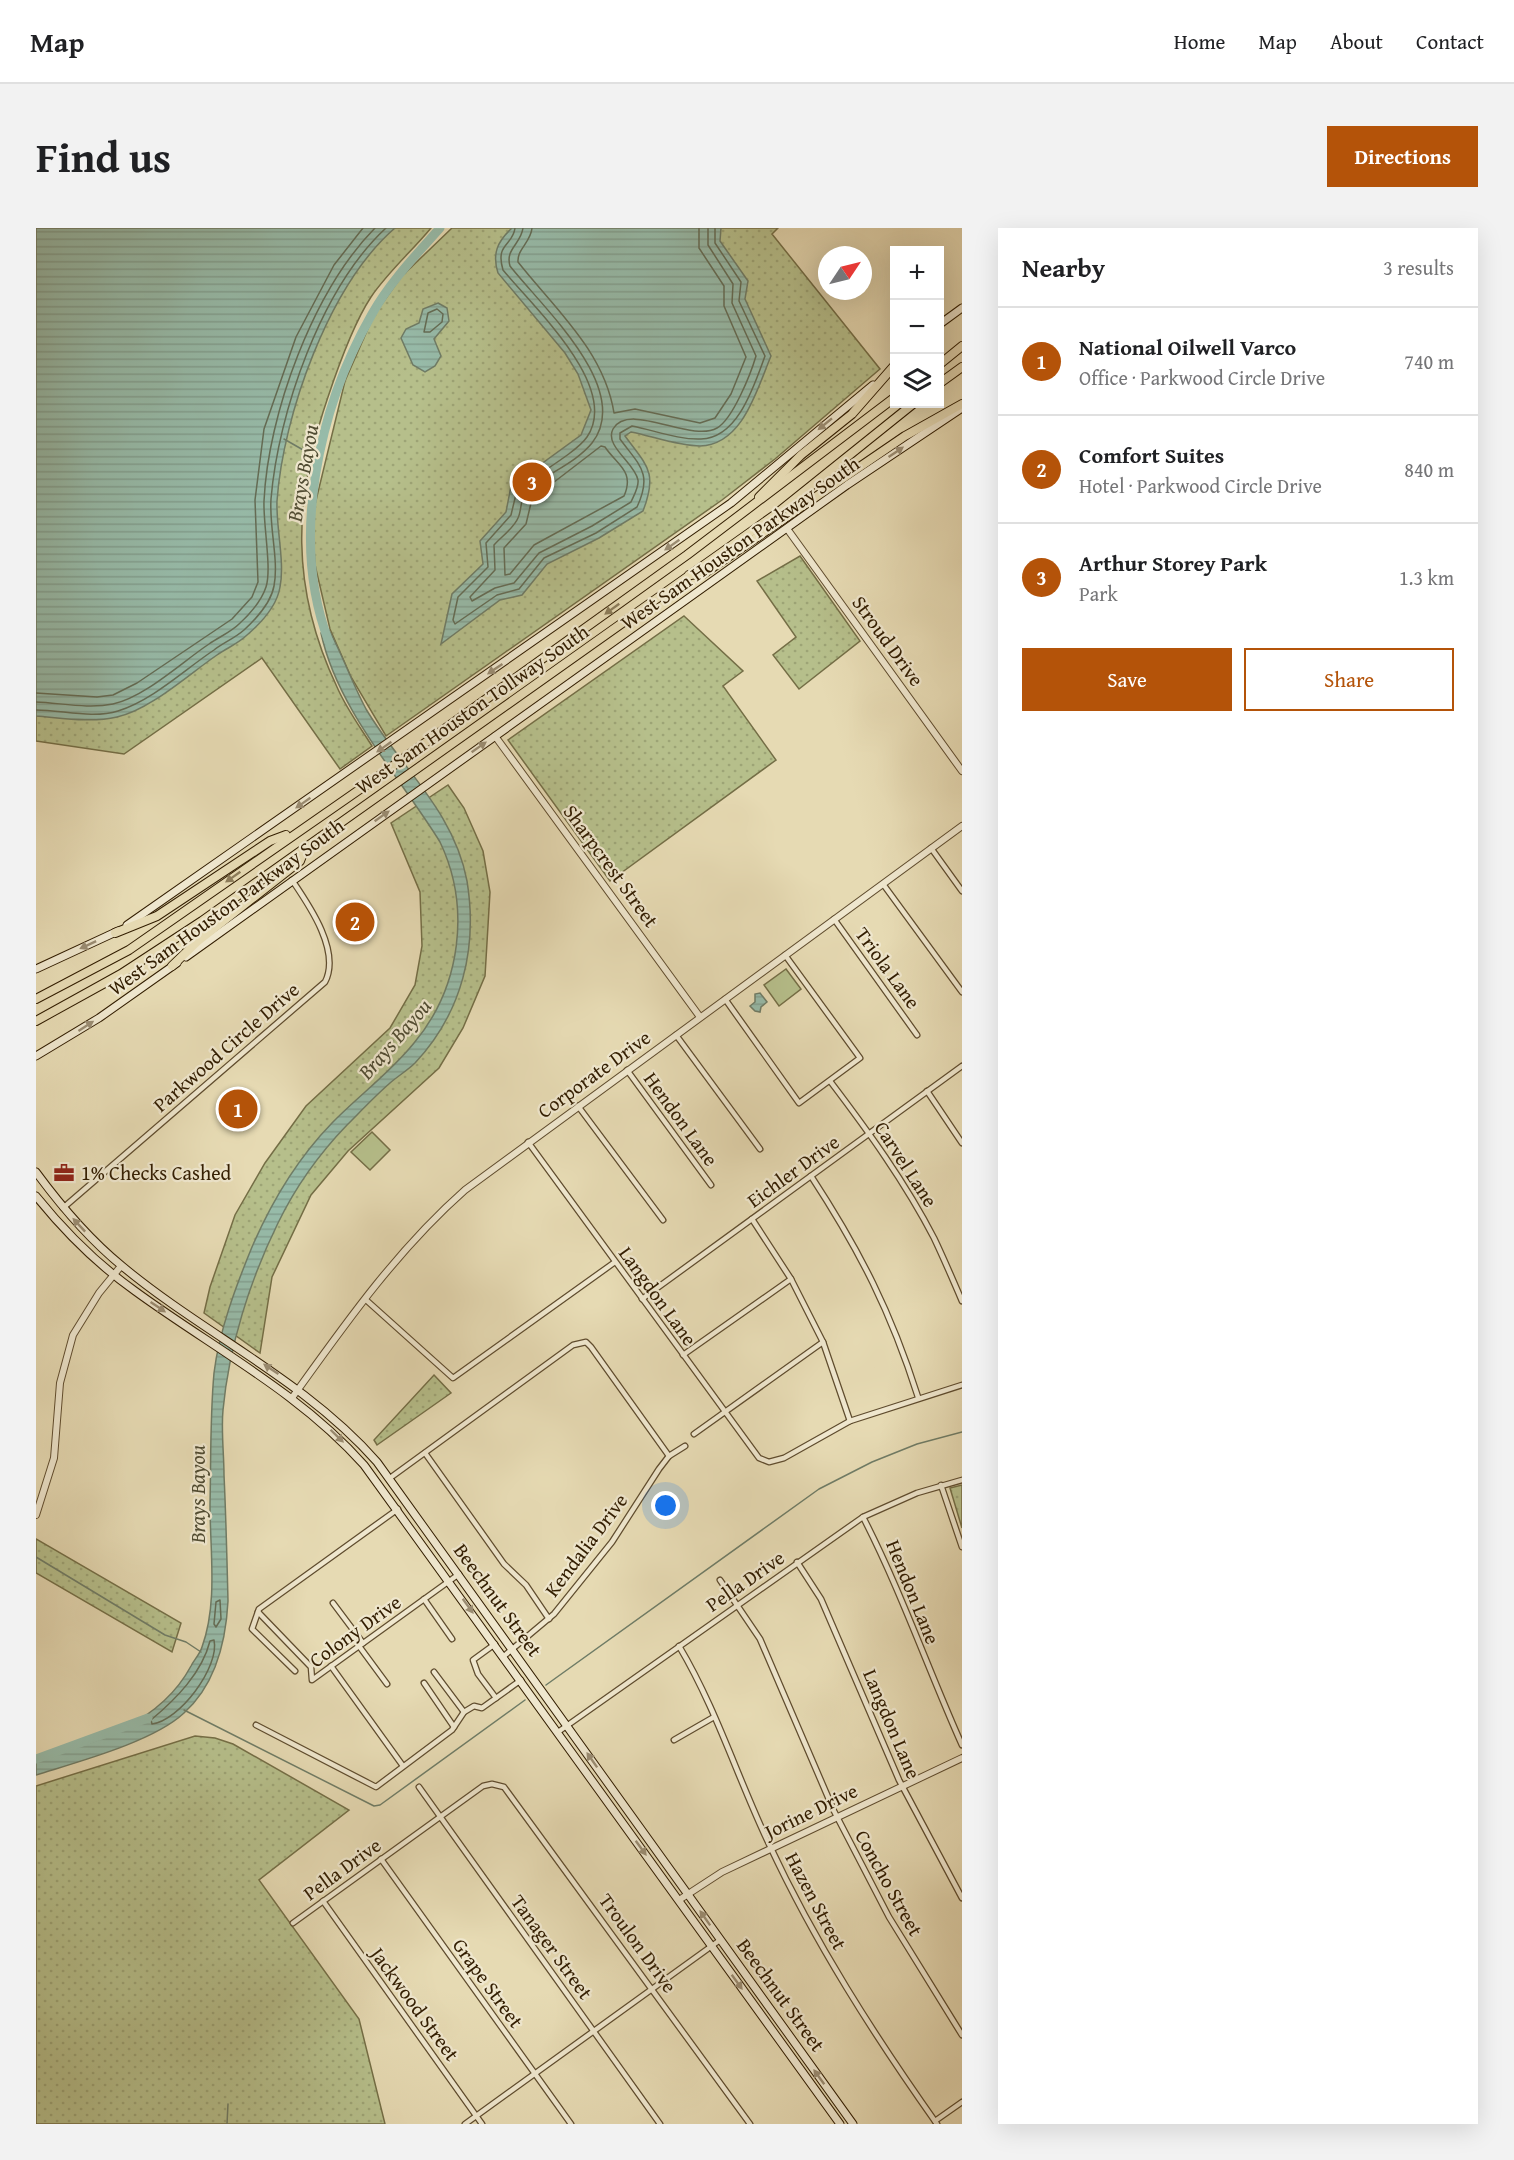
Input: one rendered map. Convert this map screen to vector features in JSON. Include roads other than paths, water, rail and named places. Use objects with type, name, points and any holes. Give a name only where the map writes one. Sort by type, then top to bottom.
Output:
[{"type":"highway","points":[[944,360],[962,346]]},
{"type":"highway","points":[[944,380],[962,367]]},
{"type":"highway","points":[[734,521],[801,455],[852,414],[890,371]]},
{"type":"highway","name":"West Sam Houston Tollway South","points":[[36,999],[129,950],[412,753],[734,521],[890,401]]},
{"type":"highway","points":[[689,575],[703,574],[905,436],[962,406]]},
{"type":"highway","name":"West Sam Houston Tollway South","points":[[36,1021],[154,953],[305,848],[798,496],[908,408]]},
{"type":"highway","points":[[116,933],[157,916],[270,842],[298,831]]},
{"type":"highway","points":[[172,966],[198,941],[300,861],[305,848]]},
{"type":"main road","points":[[944,321],[962,308]]},
{"type":"main road","name":"West Sam Houston Parkway South","points":[[36,969],[116,933],[368,758],[731,503],[890,369]]},
{"type":"main road","name":"West Sam Houston Parkway South","points":[[36,1056],[99,1018],[431,780],[962,406]]},
{"type":"main road","name":"Beechnut Street","points":[[36,1172],[63,1208],[121,1266],[298,1389],[361,1444],[390,1478],[854,2124]]},
{"type":"main road","name":"Beechnut Street","points":[[36,1196],[74,1239],[114,1275],[292,1398],[353,1453],[406,1520],[840,2124]]},
{"type":"main road","points":[[53,1216],[63,1208]]},
{"type":"main road","points":[[176,1320],[183,1310]]},
{"type":"main road","points":[[353,1453],[361,1444]]},
{"type":"main road","points":[[406,1520],[415,1513]]},
{"type":"main road","points":[[618,1816],[627,1809]]},
{"type":"main road","points":[[777,2037],[786,2030]]},
{"type":"street","name":"Stroud Drive","points":[[788,530],[962,771]]},
{"type":"street","name":"Sharpcrest Street","points":[[495,736],[700,1017]]},
{"type":"street","name":"Corporate Drive","points":[[292,1398],[396,1259],[438,1214],[528,1142],[962,826]]},
{"type":"street","points":[[931,848],[962,891]]},
{"type":"street","name":"Parkwood Circle Drive","points":[[63,1208],[325,982],[329,962],[323,934],[311,909],[292,880]]},
{"type":"street","points":[[883,884],[962,992]]},
{"type":"street","name":"Triola Lane","points":[[834,920],[917,1035]]},
{"type":"street","points":[[724,999],[799,1103],[830,1081],[861,1058],[785,955]]},
{"type":"street","points":[[676,1035],[760,1149]]},
{"type":"street","name":"Eichler Drive","points":[[642,1299],[962,1066]]},
{"type":"street","name":"Hendon Lane","points":[[627,1070],[711,1185]]},
{"type":"street","name":"Carvel Lane","points":[[830,1081],[870,1133],[934,1239],[962,1301]]},
{"type":"street","points":[[927,1091],[962,1143]]},
{"type":"street","points":[[579,1106],[663,1220]]},
{"type":"street","name":"Langdon Lane","points":[[528,1142],[754,1454],[769,1462],[784,1458],[850,1421]]},
{"type":"street","points":[[811,1176],[849,1235],[882,1297],[918,1397]]},
{"type":"street","points":[[752,1219],[791,1279],[824,1341],[850,1421],[918,1397],[962,1385]]},
{"type":"street","points":[[365,1299],[453,1378],[615,1262]]},
{"type":"street","points":[[36,1515],[54,1458],[60,1383],[73,1335],[99,1293],[121,1266]]},
{"type":"street","points":[[682,1355],[791,1279]]},
{"type":"street","points":[[694,1434],[824,1341]]},
{"type":"street","points":[[390,1478],[581,1342],[586,1342],[591,1347],[669,1456]]},
{"type":"street","name":"Kendalia Drive","points":[[504,1656],[549,1619],[612,1542],[659,1468],[669,1456],[685,1446]]},
{"type":"street","points":[[425,1453],[504,1564],[526,1585],[549,1619]]},
{"type":"street","name":"Pella Drive","points":[[558,1732],[863,1517],[888,1504],[962,1480]]},
{"type":"street","points":[[942,1485],[962,1547]]},
{"type":"street","points":[[295,1671],[252,1629],[258,1612],[398,1509]]},
{"type":"street","name":"Hendon Lane","points":[[863,1517],[895,1581],[926,1665],[962,1745]]},
{"type":"street","name":"Langdon Lane","points":[[797,1562],[821,1599],[902,1786],[962,1898]]},
{"type":"street","name":"Colony Drive","points":[[258,1612],[311,1667],[312,1680],[459,1575]]},
{"type":"street","name":"Concho Street","points":[[720,1580],[760,1639],[804,1747],[889,1917],[962,2035]]},
{"type":"street","points":[[424,1599],[452,1639]]},
{"type":"street","points":[[333,1603],[387,1684]]},
{"type":"street","points":[[495,1644],[473,1660],[478,1674],[496,1698]]},
{"type":"street","name":"Hazen Street","points":[[679,1646],[699,1680],[771,1848],[827,1956],[890,2057],[936,2123]]},
{"type":"street","points":[[331,1666],[404,1766]]},
{"type":"street","points":[[434,1672],[464,1712]]},
{"type":"street","points":[[256,1725],[376,1787],[454,1727],[464,1712],[474,1706],[482,1708],[521,1680]]},
{"type":"street","points":[[424,1683],[454,1727]]},
{"type":"street","points":[[674,1740],[714,1717]]},
{"type":"street","name":"Jorine Drive","points":[[679,1900],[722,1872],[962,1758]]},
{"type":"street","name":"Pella Drive","points":[[293,1923],[483,1786],[498,1784]]},
{"type":"street","name":"Troulon Drive","points":[[498,1784],[510,1791],[750,2124]]},
{"type":"street","name":"Tanager Street","points":[[419,1787],[660,2124]]},
{"type":"street","name":"Grape Street","points":[[381,1859],[571,2124]]},
{"type":"street","name":"Jackwood Street","points":[[323,1901],[482,2124]]},
{"type":"street","points":[[465,2124],[720,1940]]},
{"type":"street","points":[[936,2123],[962,2102]]},
{"type":"water","points":[[36,228],[395,228],[371,253],[330,317],[300,392],[281,467],[277,501],[281,577],[278,594],[272,607],[263,620],[244,638],[169,691],[130,713],[107,719],[76,720],[36,716]]},
{"type":"water","points":[[512,228],[721,228],[720,241],[748,281],[745,299],[771,356],[754,399],[738,426],[715,443],[692,446],[631,432],[625,436],[644,463],[650,478],[650,487],[643,511],[599,538],[547,564],[522,595],[500,600],[441,644],[452,594],[483,564],[480,541],[506,512],[511,486],[581,435],[591,410],[578,374],[565,353],[498,273],[497,249],[499,243]]},
{"type":"water","points":[[438,303],[447,308],[449,321],[434,339],[441,356],[435,366],[425,372],[413,365],[401,338],[406,329],[419,323],[423,309]]},
{"type":"water","points":[[329,630],[366,709],[439,811],[460,856],[467,881],[470,906],[468,955],[463,978],[445,1023],[431,1044],[415,1063],[384,1088],[347,1125],[309,1171],[292,1196],[258,1267],[242,1314],[230,1362],[223,1410],[228,1601],[225,1631],[211,1676],[195,1702],[184,1713],[154,1733],[114,1750],[36,1775],[36,1759],[103,1738],[144,1717],[178,1686],[200,1652],[207,1630],[212,1595],[210,1505],[214,1373],[224,1325],[240,1277],[268,1214],[297,1166],[332,1123],[414,1043],[430,1021],[451,972],[458,919],[456,893],[450,867],[440,842],[372,742],[341,689],[329,661],[321,633]]},
{"type":"water","points":[[760,993],[767,1002],[761,1007],[760,1012],[750,1006],[755,1002],[755,994]]},
{"type":"waterway","name":"Brays Bayou","points":[[329,642],[317,602],[311,560],[311,517],[316,474],[325,431],[337,390],[372,314],[395,280],[440,228]]},
{"type":"waterway","points":[[284,439],[319,459]]},
{"type":"waterway","points":[[546,1685],[819,1489],[872,1462],[917,1444],[962,1432]]},
{"type":"waterway","points":[[36,1557],[165,1635],[186,1642],[201,1652]]},
{"type":"waterway","points":[[184,1710],[374,1806],[380,1805],[525,1700]]},
{"type":"waterway","name":"Brays Bayou","points":[[36,1759],[148,1718]]},
{"type":"waterway","points":[[227,2124],[228,2104]]},
{"type":"place","name":"Arthur Storey Park","points":[[532,482]]},
{"type":"place","name":"Comfort Suites","points":[[355,922]]},
{"type":"place","name":"National Oilwell Varco","points":[[238,1109]]},
{"type":"place","name":"1% Checks Cashed","points":[[64,1173]]}]
